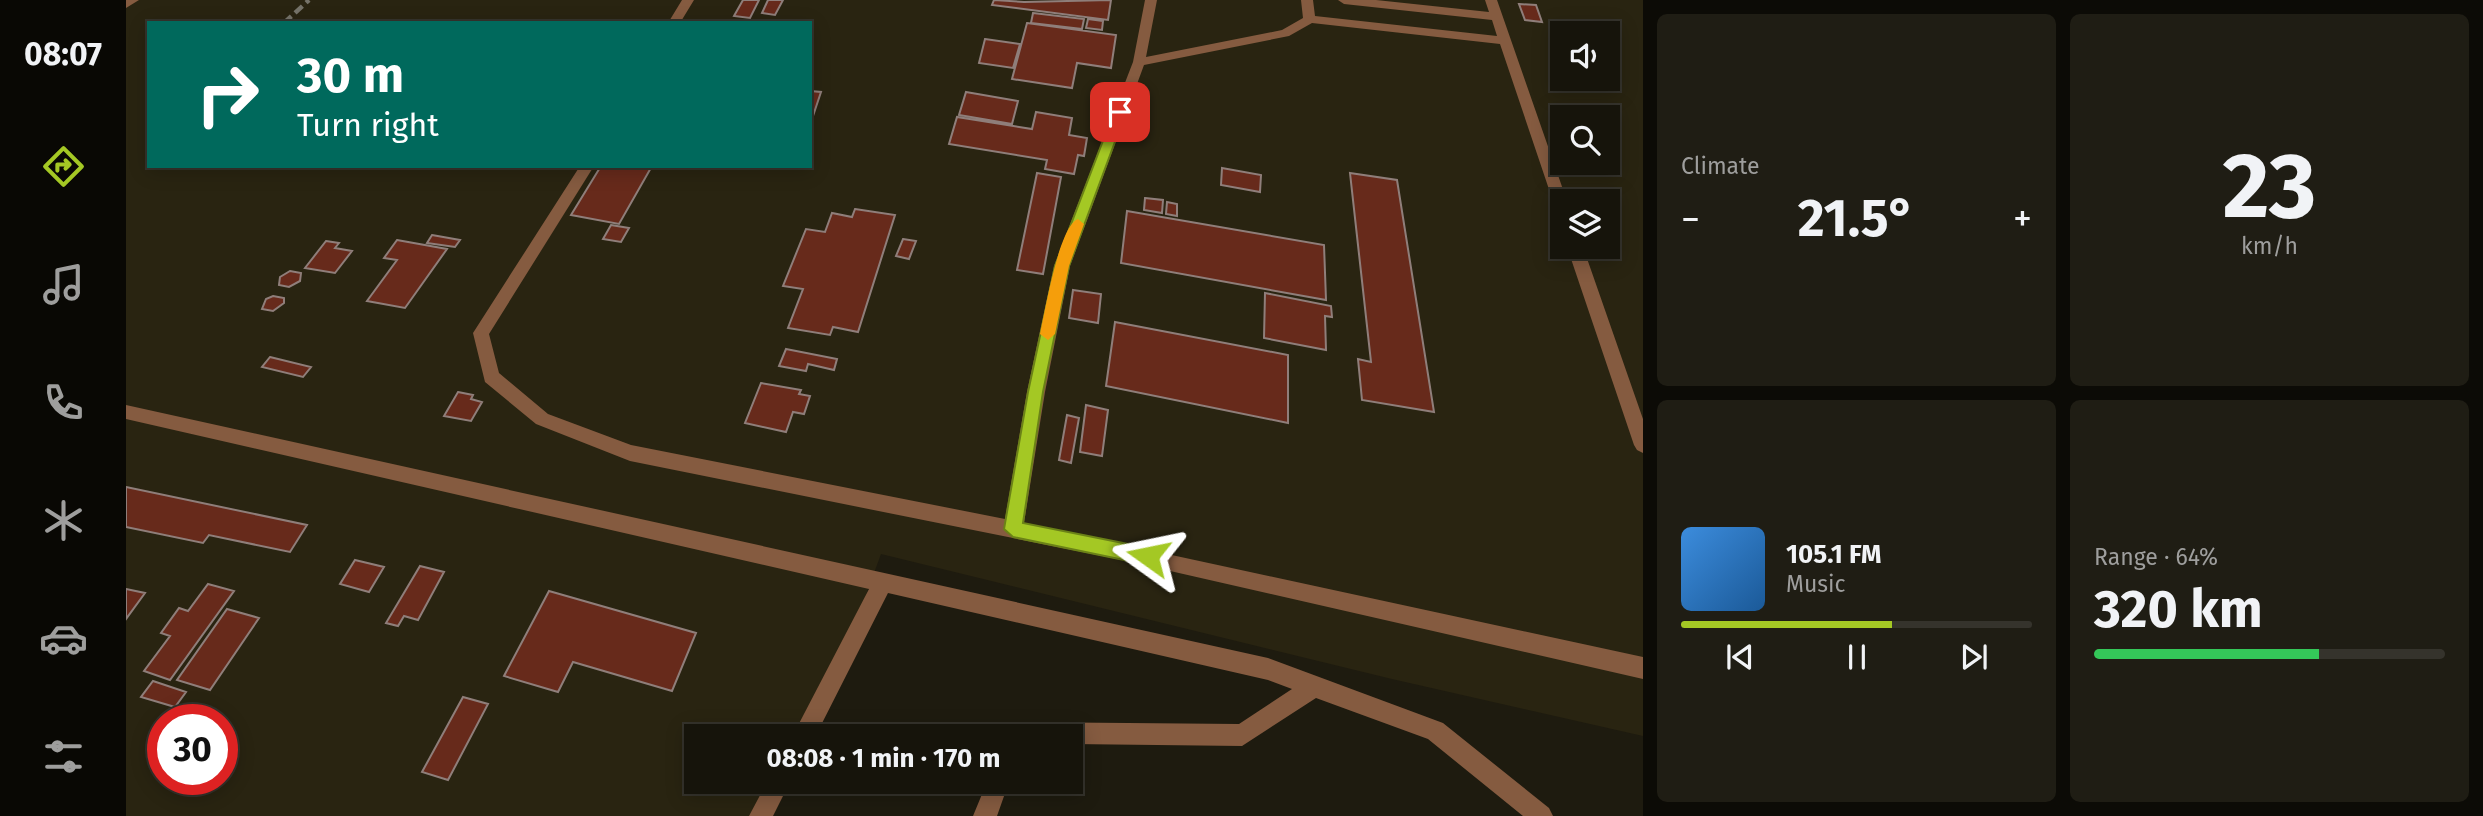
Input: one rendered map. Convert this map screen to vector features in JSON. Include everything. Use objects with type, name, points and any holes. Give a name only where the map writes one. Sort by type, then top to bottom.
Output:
[{"type":"street","points":[[126,4],[133,0]]},
{"type":"street","points":[[675,21],[688,0]]},
{"type":"street","points":[[1013,529],[1035,392],[1062,266],[1139,62],[1151,0]]},
{"type":"street","points":[[1307,0],[1308,19]]},
{"type":"street","points":[[1344,0],[1497,17]]},
{"type":"street","points":[[1491,0],[1555,189]]},
{"type":"street","points":[[1139,62],[1285,33],[1308,19],[1504,41]]},
{"type":"street","points":[[586,168],[481,333],[491,377],[542,419],[630,453],[1013,529],[1643,668]]},
{"type":"street","points":[[1579,259],[1643,445]]},
{"type":"street","points":[[126,412],[1268,669],[1435,731],[1541,816]]},
{"type":"street","points":[[810,724],[884,581]]},
{"type":"street","points":[[1083,734],[1241,735],[1315,686]]},
{"type":"street","points":[[761,816],[773,794]]},
{"type":"street","points":[[985,816],[993,794]]},
{"type":"shaded area","points":[[126,0],[1643,0],[1643,736],[1392,679],[881,554],[819,724],[684,724],[684,794],[782,794],[769,816],[126,816]]},
{"type":"building","points":[[743,0],[759,0],[750,18],[734,16]]},
{"type":"building","points":[[768,0],[783,0],[775,15],[762,13]]},
{"type":"building","points":[[994,0],[1111,0],[1108,20],[992,5]]},
{"type":"building","points":[[1519,4],[1536,5],[1542,22],[1525,20]]},
{"type":"building","points":[[1033,13],[1084,19],[1082,29],[1031,23]]},
{"type":"building","points":[[1088,19],[1103,21],[1102,30],[1086,28]]},
{"type":"building","points":[[1027,23],[1116,35],[1111,68],[1077,63],[1072,88],[1012,79]]},
{"type":"building","points":[[985,39],[1020,44],[1013,68],[979,63]]},
{"type":"building","points":[[812,91],[821,92],[813,116]]},
{"type":"building","points":[[966,92],[1018,101],[1012,124],[959,115]]},
{"type":"building","points":[[1036,112],[1072,118],[1069,135],[1087,138],[1084,156],[1078,155],[1074,174],[1045,169],[1047,160],[949,144],[957,117],[1032,129]]},
{"type":"building","points":[[600,168],[651,168],[619,224],[571,215]]},
{"type":"building","points":[[1222,168],[1261,175],[1260,192],[1221,185]]},
{"type":"building","points":[[1037,173],[1061,177],[1043,274],[1017,270]]},
{"type":"building","points":[[1350,173],[1397,180],[1434,412],[1362,400],[1358,359],[1371,362]]},
{"type":"building","points":[[1145,198],[1163,200],[1162,213],[1144,210]]},
{"type":"building","points":[[1167,202],[1177,204],[1177,216],[1166,214]]},
{"type":"building","points":[[855,209],[895,215],[858,332],[833,327],[830,335],[788,328],[803,289],[783,286],[806,229],[825,232],[832,213],[852,217]]},
{"type":"building","points":[[1127,211],[1324,245],[1326,300],[1121,263]]},
{"type":"building","points":[[611,225],[629,228],[621,242],[603,239]]},
{"type":"building","points":[[432,235],[460,240],[455,247],[427,243]]},
{"type":"building","points":[[903,239],[916,241],[909,259],[896,256]]},
{"type":"building","points":[[397,240],[447,249],[405,308],[367,301],[397,260],[384,258]]},
{"type":"building","points":[[326,241],[339,243],[335,248],[352,251],[335,273],[305,268]]},
{"type":"building","points":[[290,271],[301,273],[300,281],[289,287],[279,285],[280,277]]},
{"type":"building","points":[[1073,290],[1101,294],[1098,323],[1069,318]]},
{"type":"building","points":[[1265,293],[1331,306],[1332,317],[1325,316],[1326,350],[1264,338]]},
{"type":"building","points":[[273,296],[284,298],[284,303],[273,311],[262,309],[266,299]]},
{"type":"building","points":[[1115,322],[1288,355],[1288,423],[1106,386]]},
{"type":"building","points":[[786,349],[837,359],[834,370],[808,364],[806,371],[779,366]]},
{"type":"building","points":[[270,357],[311,367],[303,377],[262,367]]},
{"type":"building","points":[[761,383],[801,390],[799,394],[810,396],[804,414],[793,412],[786,432],[745,423]]},
{"type":"building","points":[[458,392],[473,395],[471,399],[482,402],[471,421],[444,416]]},
{"type":"building","points":[[1086,405],[1108,410],[1102,456],[1080,452]]},
{"type":"building","points":[[1067,415],[1079,418],[1071,463],[1059,460]]},
{"type":"building","points":[[126,487],[307,525],[290,552],[209,535],[203,543],[126,527]]},
{"type":"building","points":[[355,560],[384,567],[369,592],[340,584]]},
{"type":"building","points":[[420,566],[444,572],[418,620],[404,616],[398,626],[386,623]]},
{"type":"building","points":[[208,584],[234,591],[170,680],[144,671],[170,636],[161,633],[179,608],[188,611]]},
{"type":"building","points":[[126,589],[145,593],[126,619]]},
{"type":"building","points":[[549,591],[696,633],[672,691],[573,662],[558,692],[504,676]]},
{"type":"building","points":[[227,609],[259,618],[210,690],[177,680]]},
{"type":"building","points":[[153,681],[186,692],[177,704],[165,704],[141,697]]},
{"type":"building","points":[[463,697],[488,704],[448,780],[422,772]]},
{"type":"railway","points":[[286,21],[309,0]]},
{"type":"slow traffic","points":[[1048,334],[1062,266],[1078,224]]},
{"type":"route","points":[[1120,112],[1062,266],[1035,392],[1013,529],[1148,556]]}]
